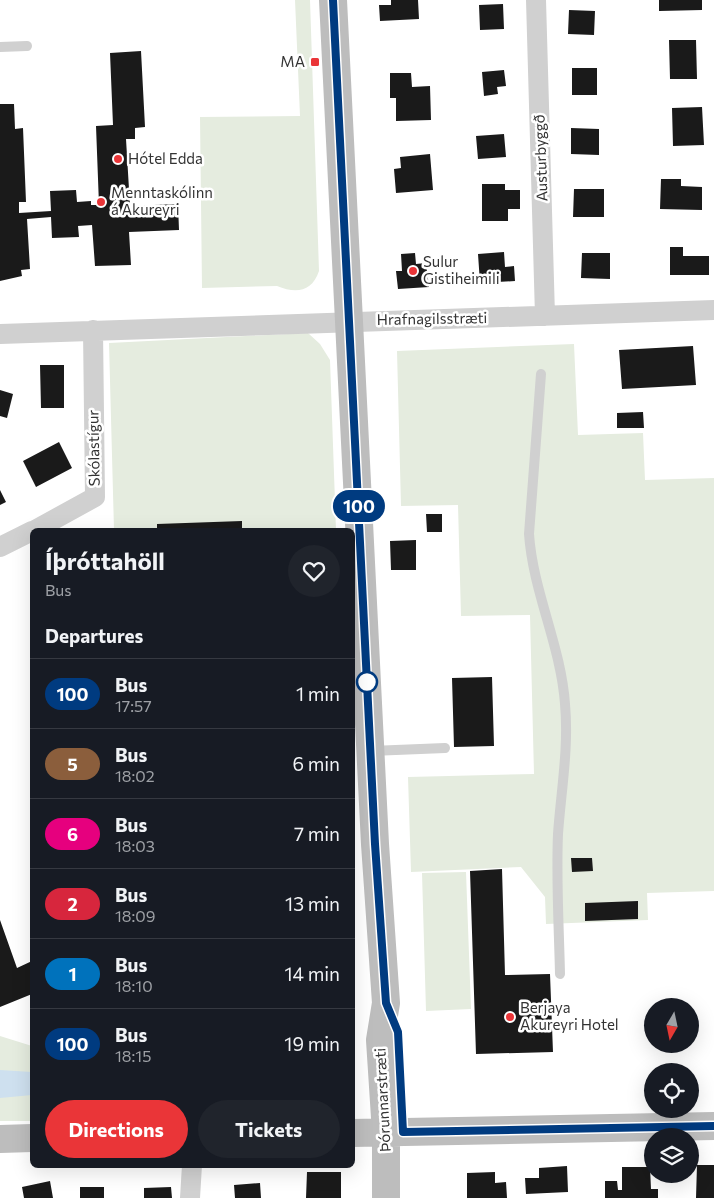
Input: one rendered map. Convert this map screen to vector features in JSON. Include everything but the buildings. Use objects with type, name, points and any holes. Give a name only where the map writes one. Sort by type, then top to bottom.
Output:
[{"type":"street","name":"Þórunnarstræti","points":[[333,0],[371,751],[386,1003],[380,1040],[404,1198]]},
{"type":"street","name":"Austurbyggð","points":[[536,0],[545,316]]},
{"type":"street","name":"Hrafnagilsstræti","points":[[0,334],[714,310]]},
{"type":"street","name":"Skólastígur","points":[[38,528],[95,497],[93,330]]},
{"type":"street","name":"Skólastígur","points":[[0,546],[30,532]]},
{"type":"street","points":[[355,1133],[714,1126]]},
{"type":"street","name":"Þórunnarstræti","points":[[386,1198],[394,1133]]},
{"type":"street","points":[[0,1139],[30,1138]]},
{"type":"street","points":[[190,1198],[192,1168]]},
{"type":"lane","points":[[0,48],[27,46]]},
{"type":"lane","points":[[541,374],[529,534],[531,557],[562,675],[565,706],[564,779],[558,858],[560,974]]},
{"type":"lane","points":[[371,751],[445,748]]},
{"type":"shaded area","points":[[295,0],[310,0],[319,271],[308,287],[297,290],[284,289],[277,286],[202,288],[200,117],[300,116]]},
{"type":"shaded area","points":[[308,333],[320,344],[330,360],[336,528],[114,528],[109,343]]},
{"type":"shaded area","points":[[574,344],[578,435],[643,433],[645,480],[714,478],[714,891],[647,893],[648,920],[546,924],[545,897],[521,867],[411,872],[408,777],[534,774],[530,615],[461,616],[458,505],[401,506],[397,351]]},
{"type":"shaded area","points":[[466,872],[471,1009],[426,1011],[422,873]]},
{"type":"shaded area","points":[[0,1036],[30,1045],[30,1121],[0,1121]]},
{"type":"water","points":[[0,1070],[30,1072],[30,1095],[0,1098]]},
{"type":"bus line","name":"100","points":[[333,0],[353,362],[354,418],[375,844],[386,1003],[398,1032],[403,1132],[714,1126]]},
{"type":"place","name":"MA","points":[[315,62]]},
{"type":"place","name":"Hótel Edda","points":[[118,159]]},
{"type":"place","name":"Menntaskólinn á Akureyri","points":[[101,202]]},
{"type":"place","name":"Sulur Gistiheimili","points":[[413,271]]},
{"type":"place","name":"Berjaya Akureyri Hotel","points":[[510,1017]]}]
